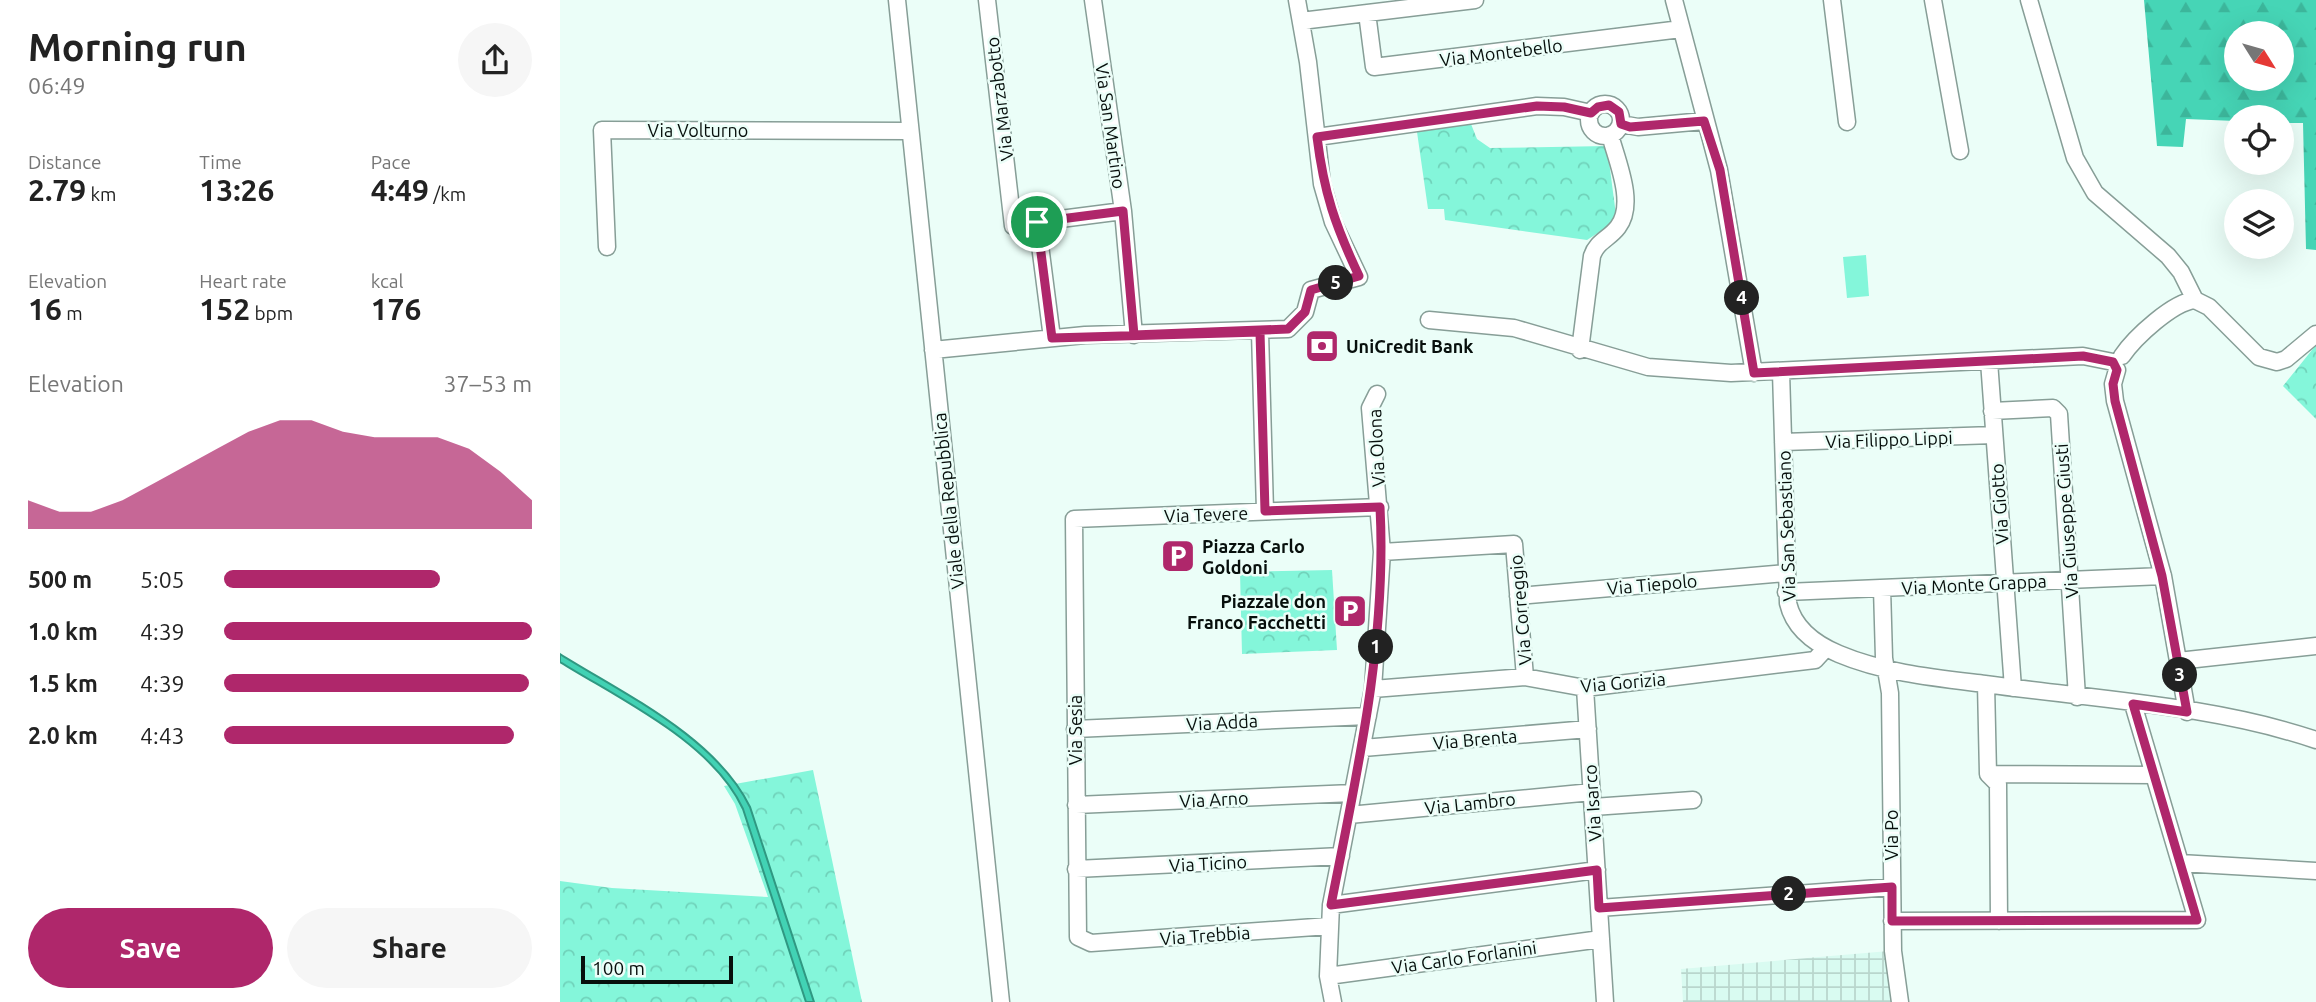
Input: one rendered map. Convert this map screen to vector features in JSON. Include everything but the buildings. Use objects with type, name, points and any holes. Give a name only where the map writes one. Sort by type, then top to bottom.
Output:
[{"type":"street","name":"Viale della Repubblica","points":[[897,0],[1001,1002]]},
{"type":"street","name":"Via Marzabotto","points":[[987,0],[1013,226],[1037,222]]},
{"type":"street","name":"Via San Martino","points":[[1093,0],[1123,211],[1134,335]]},
{"type":"street","points":[[933,350],[1052,338],[1288,329],[1305,312],[1311,290],[1359,276],[1334,222],[1322,184],[1297,0]]},
{"type":"street","points":[[1301,21],[1475,0]]},
{"type":"street","points":[[1675,0],[1704,121],[1720,170],[1754,373]]},
{"type":"street","points":[[1832,0],[1847,122]]},
{"type":"street","points":[[1933,0],[1960,151]]},
{"type":"street","points":[[2029,0],[2083,176],[2108,206],[2168,256],[2181,272],[2195,300]]},
{"type":"street","name":"Via Montebello","points":[[1367,13],[1374,67],[1681,29]]},
{"type":"street","points":[[1580,350],[1592,256],[1599,242],[1618,228],[1625,213],[1615,130],[1619,112],[1609,105],[1598,107],[1591,113]]},
{"type":"street","points":[[1317,137],[1537,106],[1564,107],[1591,113]]},
{"type":"street","points":[[1591,113],[1592,128],[1601,136],[1615,130],[1704,121]]},
{"type":"street","name":"Via Volturno","points":[[607,247],[602,130],[910,131]]},
{"type":"street","points":[[1052,338],[1037,222],[1123,211]]},
{"type":"street","points":[[2187,712],[2162,576],[2115,401],[2116,368],[2133,342],[2178,305],[2195,300],[2209,306],[2259,357],[2277,362],[2295,354],[2316,334]]},
{"type":"street","points":[[1429,320],[1514,328],[1580,350],[1648,367],[1754,373],[1989,361],[2095,359],[2116,368]]},
{"type":"street","points":[[1260,332],[1265,511]]},
{"type":"street","points":[[2095,359],[2116,368]]},
{"type":"street","name":"Via Giotto","points":[[1989,361],[2013,688]]},
{"type":"street","name":"Via San Sebastiano","points":[[1781,372],[1786,592],[1789,609],[1798,626],[1826,648],[1885,668],[2187,712],[2292,732],[2316,740]]},
{"type":"street","name":"Via Olona","points":[[1332,1002],[1328,976],[1331,905],[1373,689],[1382,552],[1370,408],[1377,394]]},
{"type":"street","name":"Via Giuseppe Giusti","points":[[1992,411],[2053,408],[2059,414],[2077,697]]},
{"type":"street","name":"Via Filippo Lippi","points":[[1783,442],[1994,435]]},
{"type":"street","name":"Via Tevere","points":[[1074,519],[1380,507]]},
{"type":"street","name":"Via Sesia","points":[[1074,519],[1076,932],[1081,941]]},
{"type":"street","name":"Via Correggio","points":[[1382,552],[1514,544],[1525,677]]},
{"type":"street","name":"Via Tiepolo","points":[[1518,596],[1786,573]]},
{"type":"street","name":"Via Monte Grappa","points":[[1786,592],[2162,576]]},
{"type":"street","name":"Via Po","points":[[1882,588],[1885,668],[1890,693],[1892,921],[1900,1002]]},
{"type":"street","points":[[2178,661],[2316,646]]},
{"type":"street","name":"Via Gorizia","points":[[1373,689],[1525,677],[1585,688],[1815,660],[1826,648]]},
{"type":"street","points":[[1986,684],[1988,774],[1998,784],[1999,921]]},
{"type":"street","name":"Via Isarco","points":[[1585,688],[1605,1002]]},
{"type":"street","points":[[1892,921],[2197,920],[2133,704]]},
{"type":"street","name":"Via Adda","points":[[1075,729],[1368,716]]},
{"type":"street","name":"Via Brenta","points":[[1363,748],[1588,729]]},
{"type":"street","points":[[1988,774],[2154,775]]},
{"type":"street","name":"Via Arno","points":[[1076,805],[1353,793]]},
{"type":"street","name":"Via Lambro","points":[[1349,815],[1592,799],[1693,800]]},
{"type":"street","name":"Via Ticino","points":[[1076,869],[1341,856]]},
{"type":"street","points":[[2180,863],[2316,871]]},
{"type":"street","points":[[1331,905],[1597,870]]},
{"type":"street","points":[[1599,908],[1892,887]]},
{"type":"street","name":"Via Trebbia","points":[[1081,941],[1091,943],[1329,926]]},
{"type":"street","name":"Via Carlo Forlanini","points":[[1328,976],[1601,939]]},
{"type":"shaded area","points":[[560,654],[692,738],[735,782],[750,807],[814,1002],[806,1002],[743,809],[729,785],[688,743],[637,708],[560,662]]},
{"type":"shaded area","points":[[1889,951],[1896,1002],[1683,1002],[1681,969]]},
{"type":"green space","points":[[2144,0],[2316,0],[2316,250],[2306,249],[2303,123],[2294,123],[2294,105],[2224,105],[2224,121],[2186,119],[2183,147],[2157,146]]},
{"type":"green space","points":[[1471,124],[1477,139],[1490,148],[1607,146],[1616,215],[1607,227],[1587,240],[1445,220],[1444,209],[1428,209],[1417,132]]},
{"type":"green space","points":[[1866,255],[1869,296],[1847,298],[1843,257]]},
{"type":"green space","points":[[2316,345],[2316,419],[2283,386]]},
{"type":"green space","points":[[1332,570],[1337,650],[1242,654],[1240,572]]},
{"type":"green space","points":[[813,770],[862,1002],[560,1002],[560,881],[612,888],[768,897],[735,804],[724,786]]},
{"type":"place","name":"UniCredit Bank","points":[[1322,346]]},
{"type":"place","name":"Piazza Carlo Goldoni","points":[[1178,556]]},
{"type":"place","name":"Piazzale don Franco Facchetti","points":[[1350,611]]},
{"type":"route","points":[[1609,105],[1619,112],[1621,124],[1630,127],[1704,121],[1720,170],[1754,373],[2083,356],[2113,362],[2117,370],[2113,393],[2162,576],[2187,712],[2133,704],[2197,920],[1892,921],[1892,887],[1599,908],[1597,870],[1331,905],[1373,689],[1382,552],[1380,507],[1265,511],[1260,332],[1052,338],[1037,222],[1123,211],[1134,335],[1288,329],[1305,312],[1311,290],[1359,276],[1334,222],[1322,184],[1317,137],[1537,106],[1564,107],[1591,113],[1598,107],[1609,105]]}]
